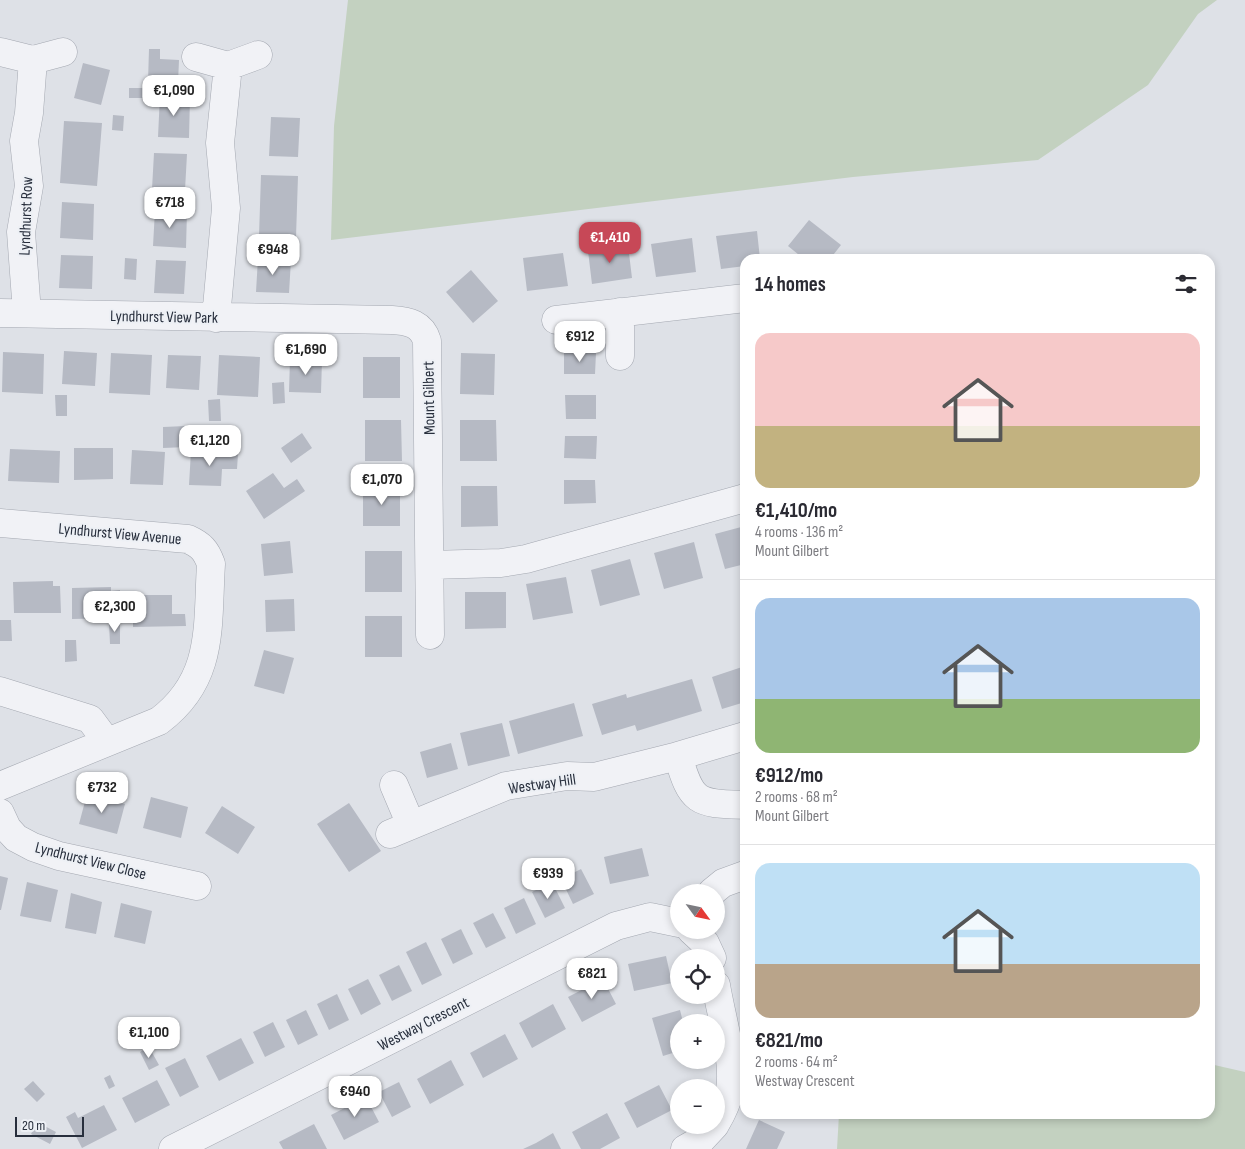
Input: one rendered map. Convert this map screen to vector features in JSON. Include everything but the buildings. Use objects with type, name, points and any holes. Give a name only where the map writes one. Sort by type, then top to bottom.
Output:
[{"type":"street","points":[[1,52],[33,60],[63,52]]},
{"type":"street","points":[[196,57],[228,66],[258,55]]},
{"type":"street","name":"Lyndhurst Row","points":[[27,314],[21,232],[29,186],[24,140],[29,113],[33,60]]},
{"type":"street","points":[[216,318],[226,208],[220,143],[228,66]]},
{"type":"street","points":[[556,320],[740,299]]},
{"type":"street","points":[[620,312],[620,356]]},
{"type":"street","name":"Lyndhurst View Park","points":[[0,313],[328,319]]},
{"type":"street","name":"Mount Gilbert","points":[[328,319],[405,321],[416,325],[424,331],[427,341],[430,635]]},
{"type":"street","points":[[430,565],[501,563],[526,559],[740,499]]},
{"type":"street","name":"Lyndhurst View Avenue","points":[[0,523],[188,539],[198,543],[207,551],[211,564],[204,659],[197,678],[186,697],[174,710],[160,721],[0,786]]},
{"type":"street","points":[[0,691],[90,719],[107,742]]},
{"type":"street","name":"Westway Hill","points":[[394,785],[400,829],[506,786],[567,776],[594,777],[678,756],[740,737]]},
{"type":"street","points":[[678,756],[688,788],[694,796],[714,804],[740,805]]},
{"type":"street","name":"Lyndhurst View Close","points":[[0,813],[7,828],[16,838],[33,847],[59,856],[197,886]]},
{"type":"street","points":[[722,884],[740,877]]},
{"type":"street","name":"Westway Crescent","points":[[173,1149],[616,926],[650,917],[670,921]]},
{"type":"street","points":[[700,939],[708,949]]},
{"type":"street","points":[[719,1004],[731,1071],[730,1090],[725,1102]]},
{"type":"street","points":[[685,1149],[701,1140],[707,1134]]},
{"type":"green space","points":[[348,0],[1217,0],[1198,14],[1148,85],[1038,160],[853,177],[331,240],[334,126]]},
{"type":"green space","points":[[1215,1065],[1245,1072],[1245,1149],[837,1149],[839,1119],[1215,1119]]}]
